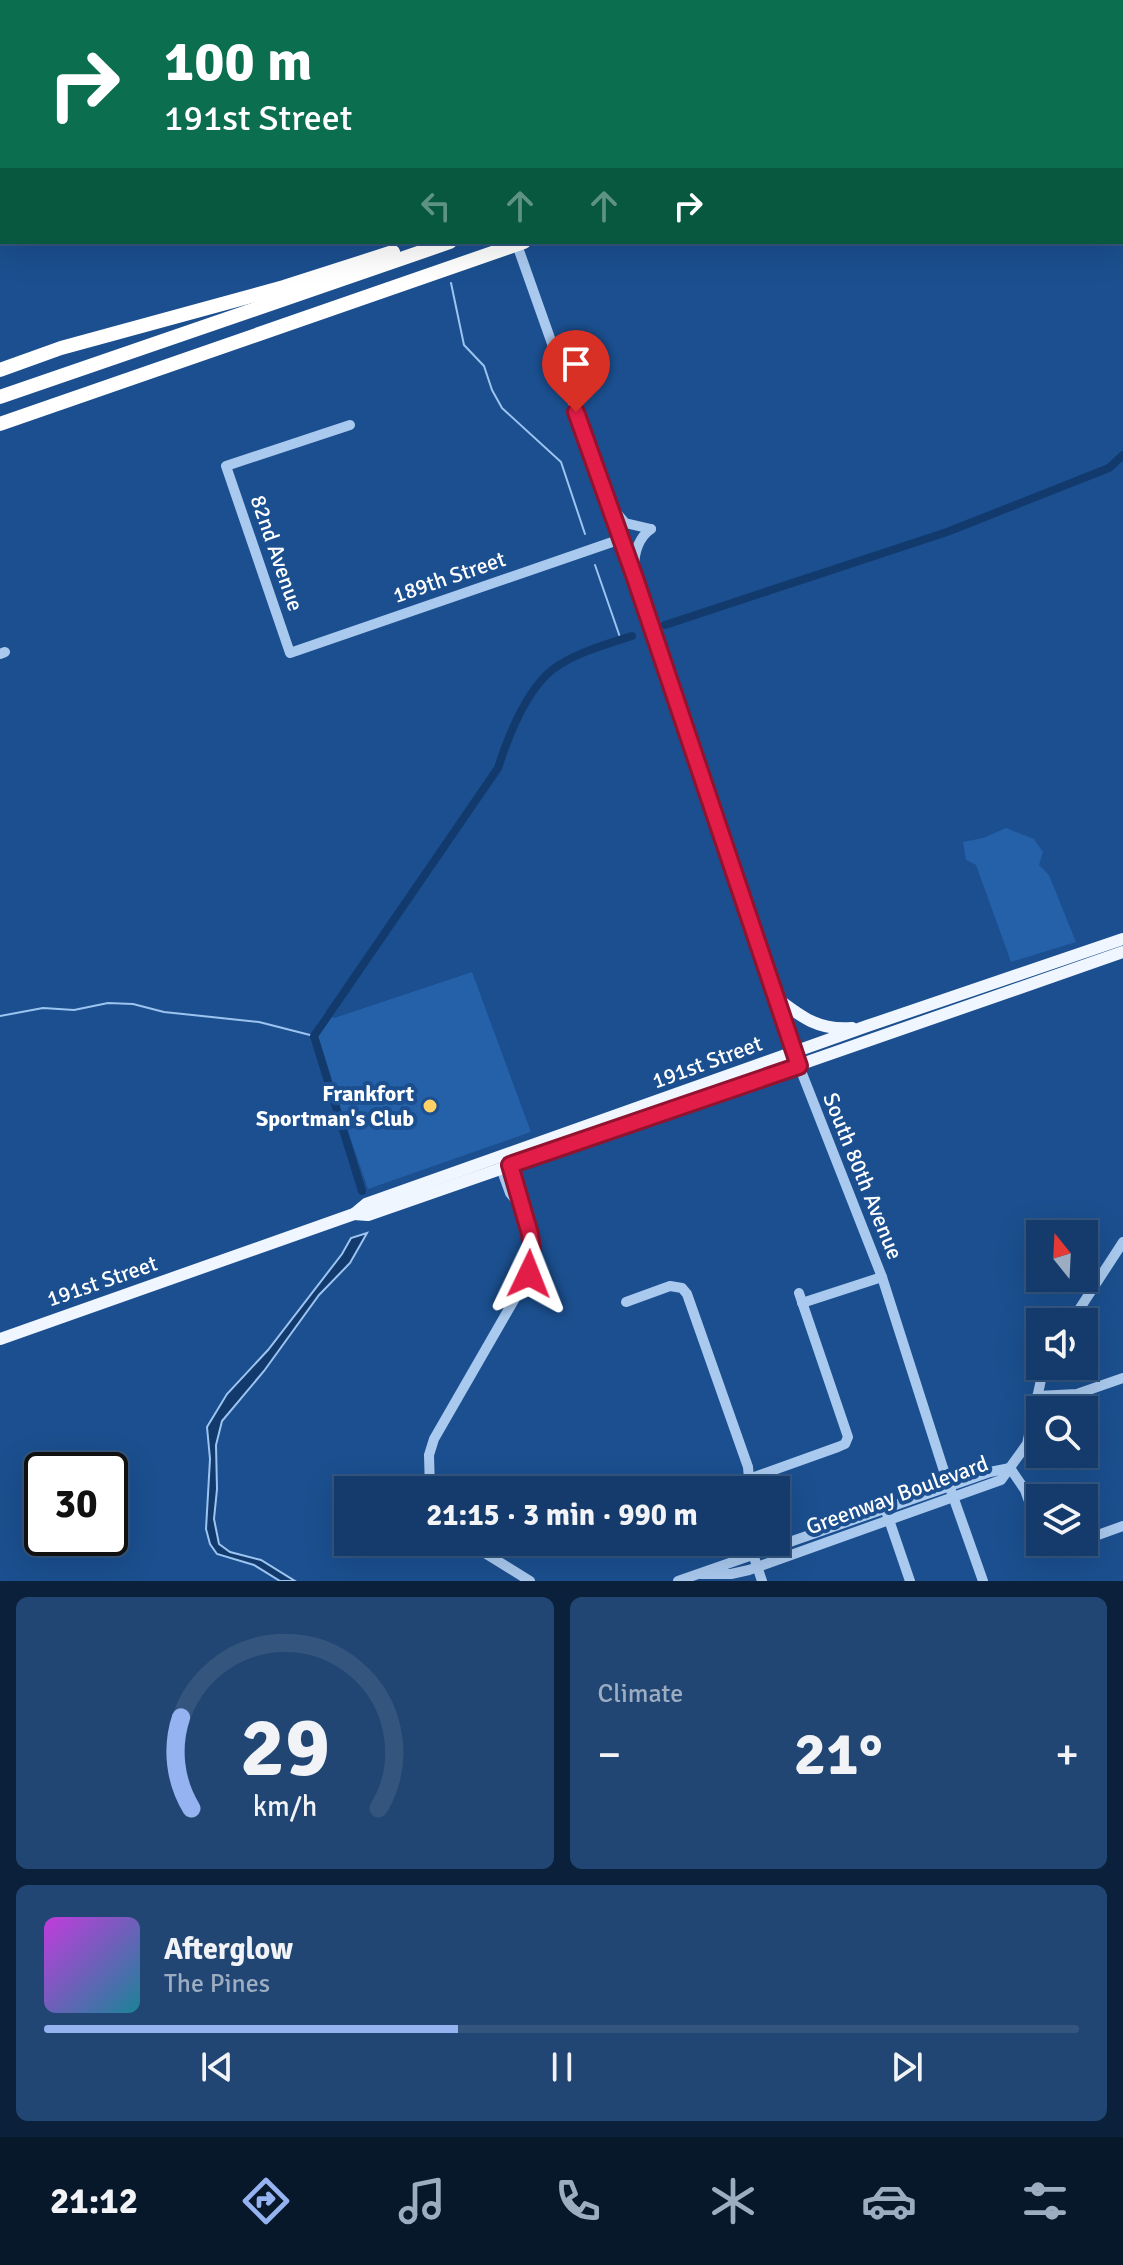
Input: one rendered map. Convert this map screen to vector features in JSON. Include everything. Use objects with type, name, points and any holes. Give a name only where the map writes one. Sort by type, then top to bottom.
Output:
[{"type":"highway","points":[[0,370],[61,348],[428,244]]},
{"type":"highway","points":[[0,397],[444,244]]},
{"type":"highway","points":[[0,424],[518,244]]},
{"type":"main road","name":"191st Street","points":[[0,1339],[354,1214],[366,1204],[867,1026],[1123,939]]},
{"type":"main road","name":"191st Street","points":[[354,1214],[368,1215],[1123,952]]},
{"type":"main road","points":[[774,996],[810,1023],[823,1028],[836,1030],[867,1026]]},
{"type":"street","name":"South 80th Avenue","points":[[517,244],[635,578],[794,1053],[882,1277],[983,1581]]},
{"type":"street","name":"82nd Avenue","points":[[290,653],[226,466],[350,425]]},
{"type":"street","points":[[607,499],[625,523],[651,529],[641,536],[634,559],[635,578]]},
{"type":"street","name":"189th Street","points":[[290,653],[621,539]]},
{"type":"street","points":[[429,1476],[428,1464],[434,1439],[529,1274],[530,1234],[519,1204],[510,1193],[506,1166]]},
{"type":"street","points":[[1080,1308],[1123,1242]]},
{"type":"street","points":[[769,1476],[845,1444],[848,1437],[801,1298],[882,1277]]},
{"type":"street","points":[[626,1302],[670,1286],[682,1288],[687,1294],[747,1476]]},
{"type":"street","points":[[1037,1396],[1077,1394],[1123,1378]]},
{"type":"street","name":"Greenway Boulevard","points":[[1037,1396],[1041,1380]]},
{"type":"street","name":"Greenway Boulevard","points":[[701,1574],[731,1574],[757,1567],[995,1484],[1005,1476],[1026,1445]]},
{"type":"street","points":[[1010,1468],[1026,1493]]},
{"type":"street","name":"Greenway Boulevard","points":[[790,1542],[990,1472],[1010,1468]]},
{"type":"street","points":[[885,1509],[910,1581]]},
{"type":"street","points":[[1098,1535],[1123,1526]]},
{"type":"street","points":[[490,1556],[530,1581]]},
{"type":"street","name":"Greenway Boulevard","points":[[678,1581],[750,1556]]},
{"type":"street","points":[[753,1556],[762,1581]]},
{"type":"shaded area","points":[[1006,828],[1034,839],[1043,852],[1039,865],[1049,875],[1076,942],[1011,962],[976,865],[966,860],[963,842]]},
{"type":"shaded area","name":"Frankfort Sportman's Club","points":[[472,972],[531,1132],[368,1189],[317,1041],[317,1024],[325,1012],[334,1018]]},
{"type":"shaded area","points":[[367,1233],[350,1263],[319,1295],[264,1371],[222,1421],[216,1445],[214,1519],[219,1544],[230,1552],[261,1560],[295,1581],[280,1581],[254,1565],[217,1554],[210,1544],[206,1529],[210,1459],[207,1427],[227,1394],[268,1350],[351,1238]]},
{"type":"waterway","points":[[451,283],[464,345],[484,366],[502,408],[561,462],[585,534]]},
{"type":"waterway","points":[[665,625],[947,532],[1109,468],[1123,455]]},
{"type":"waterway","points":[[595,565],[621,640]]},
{"type":"waterway","points":[[362,1191],[314,1036],[498,768],[513,729],[534,690],[552,670],[569,659],[632,636]]},
{"type":"waterway","points":[[0,1016],[43,1008],[74,1010],[108,1003],[133,1004],[164,1012],[259,1022],[314,1036]]},
{"type":"place","name":"Frankfort Sportman's Club","points":[[430,1106]]},
{"type":"route","points":[[529,1274],[530,1234],[519,1204],[520,1190],[510,1165],[799,1066],[576,412]]}]
